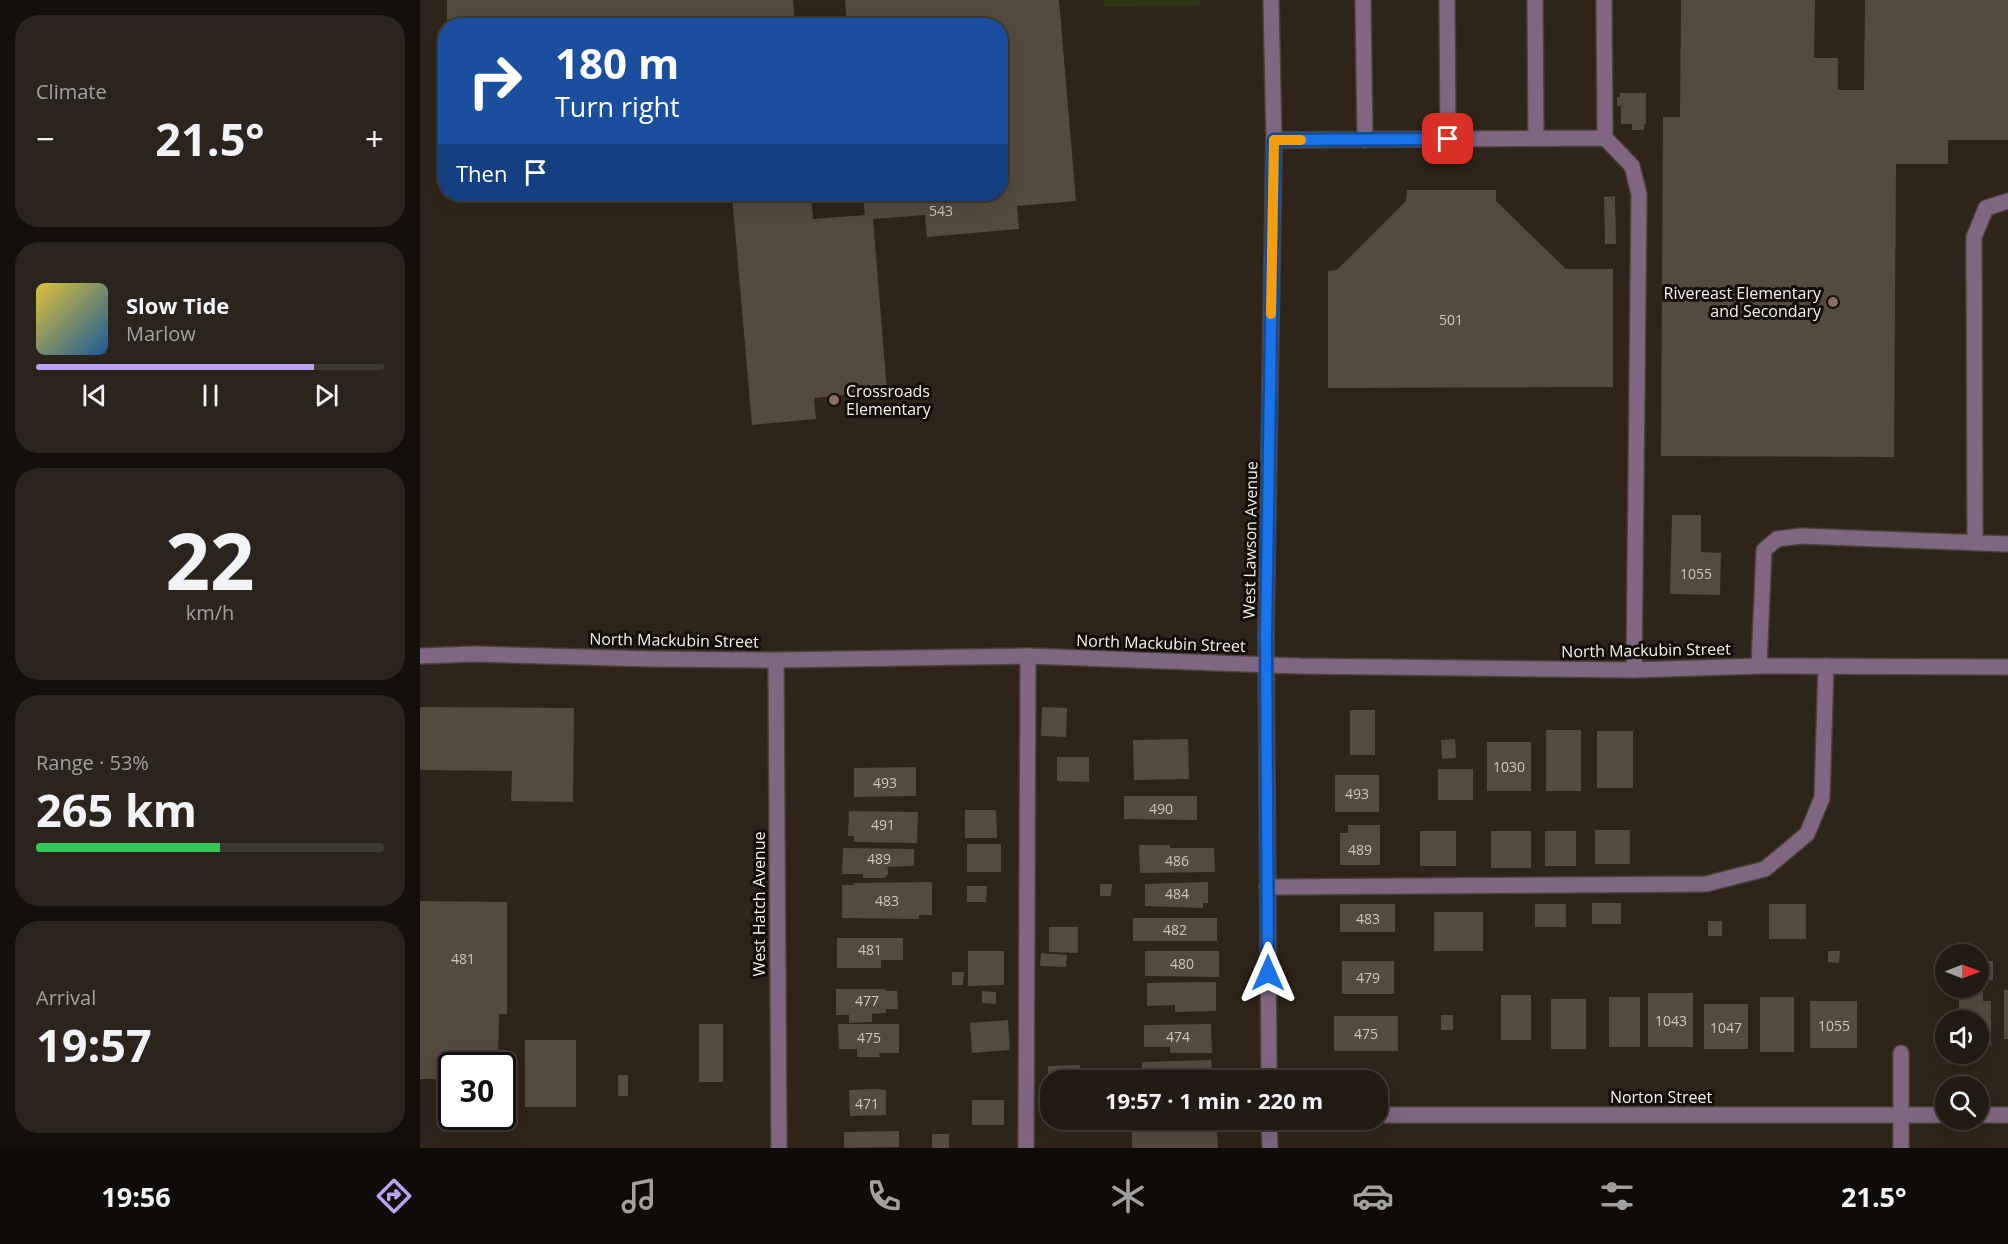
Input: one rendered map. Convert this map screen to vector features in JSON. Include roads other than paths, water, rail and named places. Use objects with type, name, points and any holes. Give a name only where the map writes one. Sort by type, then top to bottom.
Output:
[{"type":"street","name":"West Lawson Avenue","points":[[1269,1070],[1266,665],[1274,140],[1271,0]]},
{"type":"street","points":[[1363,0],[1365,140]]},
{"type":"street","points":[[1447,0],[1448,139]]},
{"type":"street","points":[[1535,0],[1536,138]]},
{"type":"street","points":[[1604,0],[1605,138],[1632,166],[1639,194],[1634,670]]},
{"type":"street","points":[[1274,140],[1605,138]]},
{"type":"street","points":[[1975,543],[1974,237],[1986,208],[2008,201]]},
{"type":"street","points":[[1759,666],[1764,550],[1777,539],[1801,536],[2008,544]]},
{"type":"street","name":"North Mackubin Street","points":[[420,656],[475,654],[776,660],[1028,656],[1266,665],[1634,670],[1759,666],[2008,667]]},
{"type":"street","points":[[1026,1148],[1028,656]]},
{"type":"street","name":"West Hatch Avenue","points":[[776,660],[779,1148]]},
{"type":"street","points":[[1267,887],[1706,884],[1765,869],[1807,834],[1822,798],[1826,666]]},
{"type":"street","points":[[1901,1053],[1901,1148]]},
{"type":"street","name":"Norton Street","points":[[1388,1115],[1935,1115]]},
{"type":"street","points":[[1989,1115],[2008,1115]]},
{"type":"street","points":[[1269,1130],[1270,1148]]},
{"type":"place","name":"Rivereast Elementary and Secondary","points":[[1833,302]]},
{"type":"place","name":"Crossroads Elementary","points":[[834,400]]}]
